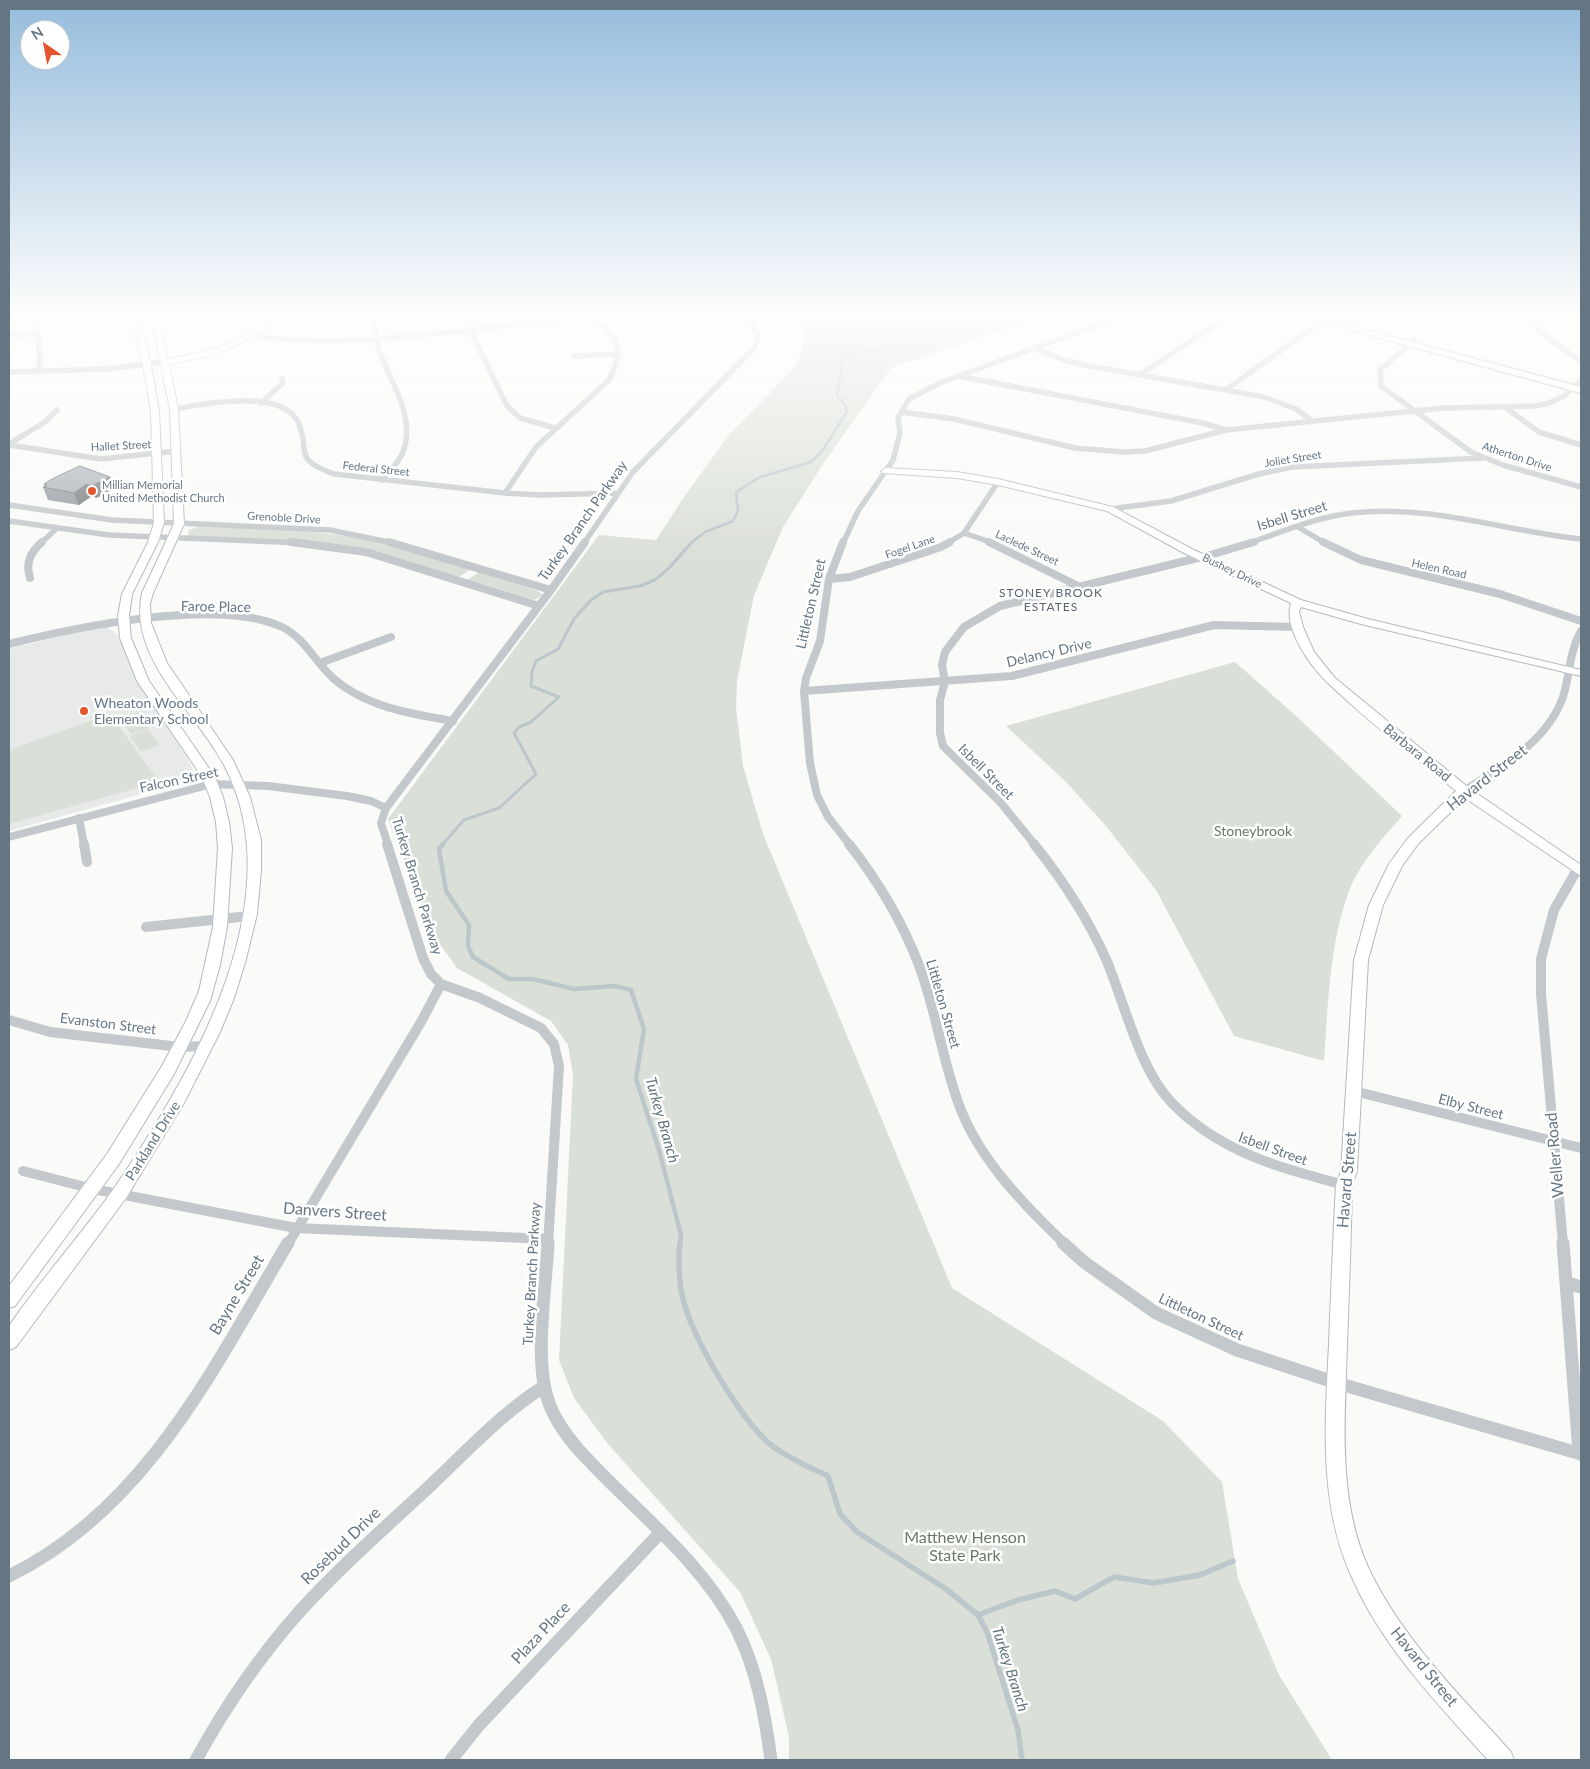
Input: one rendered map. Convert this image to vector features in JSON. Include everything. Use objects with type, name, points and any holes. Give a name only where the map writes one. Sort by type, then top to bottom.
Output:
[{"type":"street","name":"Parkland Drive","points":[[9,1300],[93,1188],[143,1114],[180,1047],[205,993],[218,945],[222,918],[227,845],[212,784],[144,682],[131,658],[125,637],[124,622],[127,594],[156,538],[159,523],[159,494],[155,454],[155,411],[152,396]]},
{"type":"street","name":"Parkland Drive","points":[[9,1341],[119,1194],[176,1107],[232,983],[253,900],[254,860],[250,816],[239,783],[224,755],[161,663],[151,642],[146,620],[146,594],[153,576],[175,538],[178,524],[174,409],[171,396]]},
{"type":"street","points":[[261,403],[269,396]]},
{"type":"street","points":[[382,480],[403,452],[408,429],[396,396]]},
{"type":"street","points":[[502,396],[513,413],[530,422],[555,428]]},
{"type":"street","points":[[505,493],[524,463],[555,428],[592,396]]},
{"type":"street","name":"Turkey Branch Parkway","points":[[706,396],[657,445],[618,493],[596,528],[551,590],[386,808],[381,823],[423,958],[431,974],[441,984],[480,998],[541,1028],[554,1044],[559,1066],[541,1365],[543,1388],[553,1413],[579,1451],[700,1575],[726,1611],[744,1642],[764,1706],[771,1760]]},
{"type":"street","points":[[915,396],[909,399],[901,412],[954,419],[1075,448],[1111,452],[1145,451],[1226,430],[1443,408],[1506,408],[1549,403],[1565,396]]},
{"type":"street","points":[[1060,396],[1203,423],[1226,430]]},
{"type":"street","points":[[1255,396],[1282,402],[1296,409],[1312,421]]},
{"type":"street","name":"Atherton Drive","points":[[1393,396],[1460,445],[1483,458],[1581,487]]},
{"type":"street","name":"Federal Street","points":[[174,409],[222,403],[261,403],[280,406],[292,414],[297,421],[306,460],[314,468],[334,474],[505,493],[618,493]]},
{"type":"street","points":[[1506,408],[1539,432],[1581,445]]},
{"type":"street","points":[[9,445],[45,422],[57,410]]},
{"type":"street","name":"Littleton Street","points":[[901,412],[898,418],[898,446],[886,471],[848,530],[829,579],[820,641],[806,678],[804,691],[810,762],[817,795],[828,817],[870,870],[893,908],[920,969],[949,1075],[961,1111],[991,1164],[1030,1212],[1084,1262],[1156,1313],[1237,1350],[1337,1383],[1580,1454]]},
{"type":"street","name":"Hallet Street","points":[[9,445],[102,459],[176,451]]},
{"type":"street","name":"Joliet Street","points":[[1110,509],[1171,501],[1259,474],[1292,467],[1321,464],[1483,458]]},
{"type":"street","name":"Bushey Drive","points":[[886,471],[957,476],[998,482],[1110,509],[1200,556],[1297,602],[1365,622],[1581,673]]},
{"type":"street","name":"Fogel Lane","points":[[829,579],[850,577],[941,547],[964,533],[985,498],[998,482]]},
{"type":"street","name":"Grenoble Drive","points":[[9,505],[74,516],[159,523],[330,530],[387,541],[539,606]]},
{"type":"street","name":"Isbell Street","points":[[1344,1185],[1277,1167],[1241,1153],[1210,1135],[1172,1103],[1150,1075],[1105,958],[1058,874],[1000,803],[943,746],[939,726],[941,690],[945,682],[942,665],[948,644],[961,628],[972,620],[1000,606],[1200,556],[1347,513],[1403,512],[1551,536],[1581,539]]},
{"type":"street","name":"Grenoble Drive","points":[[9,521],[56,529],[156,538],[275,540],[335,546],[469,575],[551,590]]},
{"type":"street","name":"Helen Road","points":[[1298,527],[1337,550],[1361,560],[1515,596],[1560,611],[1581,621]]},
{"type":"street","points":[[30,578],[26,567],[28,558],[56,529]]},
{"type":"street","name":"Laclede Street","points":[[964,533],[999,544],[1078,586]]},
{"type":"street","name":"Barbara Road","points":[[1297,602],[1294,611],[1297,627],[1309,653],[1330,680],[1464,791],[1580,868]]},
{"type":"street","name":"Faroe Place","points":[[9,644],[78,628],[124,622],[202,616],[243,617],[267,622],[292,634],[332,678],[365,698],[413,714],[453,721]]},
{"type":"street","name":"Delancy Drive","points":[[804,691],[1012,676],[1214,625],[1238,624],[1297,627]]},
{"type":"street","name":"Havard Street","points":[[1503,1760],[1412,1658],[1383,1614],[1361,1573],[1343,1524],[1337,1493],[1337,1383],[1344,1185],[1349,1171],[1360,960],[1376,905],[1396,864],[1413,841],[1464,791],[1524,750],[1546,729],[1561,703],[1573,644],[1581,631]]},
{"type":"street","points":[[320,663],[391,637]]},
{"type":"street","name":"Falcon Street","points":[[9,837],[212,784],[239,783],[373,801],[386,808]]},
{"type":"street","points":[[79,818],[87,862]]},
{"type":"street","name":"Weller Road","points":[[1580,868],[1554,910],[1541,959],[1541,994],[1580,1454]]},
{"type":"street","points":[[146,927],[249,916]]},
{"type":"street","name":"Bayne Street","points":[[9,1576],[60,1546],[103,1512],[136,1479],[180,1423],[421,1022],[441,984]]},
{"type":"street","name":"Evanston Street","points":[[9,1020],[50,1032],[180,1047],[205,1046]]},
{"type":"street","name":"Elby Street","points":[[1354,1092],[1581,1148]]},
{"type":"street","name":"Danvers Street","points":[[23,1171],[119,1194],[296,1228],[548,1239]]},
{"type":"street","points":[[1567,1283],[1581,1287]]},
{"type":"street","name":"Rosebud Drive","points":[[196,1760],[216,1723],[282,1632],[325,1585],[492,1427],[526,1398],[543,1388]]},
{"type":"street","name":"Plaza Place","points":[[451,1760],[479,1725],[660,1533]]},
{"type":"shaded area","name":"Wheaton Woods Elementary School","points":[[108,627],[117,635],[195,773],[185,782],[9,831],[9,649],[73,633]]},
{"type":"green space","name":"Matthew Henson State Park","points":[[767,396],[871,396],[823,464],[783,527],[754,595],[737,681],[736,708],[743,766],[763,834],[952,1288],[1163,1421],[1222,1482],[1238,1579],[1279,1675],[1332,1760],[789,1760],[789,1737],[771,1659],[740,1592],[608,1444],[574,1398],[559,1360],[573,1075],[568,1045],[551,1021],[457,968],[434,936],[388,819],[599,535],[656,540],[684,497],[729,435]]},
{"type":"green space","points":[[198,527],[289,530],[335,534],[380,542],[471,569],[459,577],[310,542],[188,536],[189,530]]},
{"type":"green space","points":[[479,572],[538,591],[543,595],[534,600],[467,580]]},
{"type":"green space","name":"Stoneybrook","points":[[1235,662],[1295,715],[1402,816],[1364,863],[1348,894],[1333,956],[1324,1061],[1234,1036],[1156,890],[1106,826],[1065,781],[1006,726]]},
{"type":"green space","points":[[138,712],[149,728],[131,734],[121,719]]},
{"type":"green space","points":[[110,714],[159,782],[9,824],[9,750]]},
{"type":"green space","points":[[148,729],[159,745],[141,752],[130,736]]},
{"type":"building","points":[[80,466],[110,477],[91,486],[87,484],[74,493],[43,487],[47,485],[44,484],[54,478]]},
{"type":"waterway","name":"Turkey Branch","points":[[691,543],[705,532],[733,521],[738,511],[736,492],[760,477],[811,462],[822,451],[847,412],[845,404],[837,396]]},
{"type":"waterway","name":"Turkey Branch","points":[[442,845],[464,820],[499,808],[536,774],[514,733],[519,727],[531,722],[559,697],[531,686],[532,671],[536,661],[558,649],[574,619],[591,600],[603,592],[640,586],[655,580],[669,568],[691,543]]},
{"type":"waterway","name":"Turkey Branch","points":[[443,844],[439,849],[446,891],[469,925],[468,946],[473,957],[509,979],[533,979],[574,989],[614,986],[631,990],[644,1029],[636,1079],[659,1150],[681,1235],[680,1244]]},
{"type":"waterway","name":"Turkey Branch","points":[[680,1243],[681,1286],[688,1316],[719,1377],[746,1417],[771,1445],[791,1458],[828,1476],[840,1514],[857,1532],[946,1589],[978,1615]]},
{"type":"waterway","points":[[978,1615],[1018,1600],[1055,1591],[1075,1599],[1114,1577],[1154,1583],[1200,1575],[1233,1561]]},
{"type":"waterway","name":"Turkey Branch","points":[[978,1615],[987,1632],[1018,1730],[1022,1760]]},
{"type":"place","name":"Millian Memorial United Methodist Church","points":[[92,491]]},
{"type":"place","name":"Wheaton Woods Elementary School","points":[[84,711]]},
{"type":"district","name":"STONEY BROOK ESTATES","points":[[1051,600]]}]
